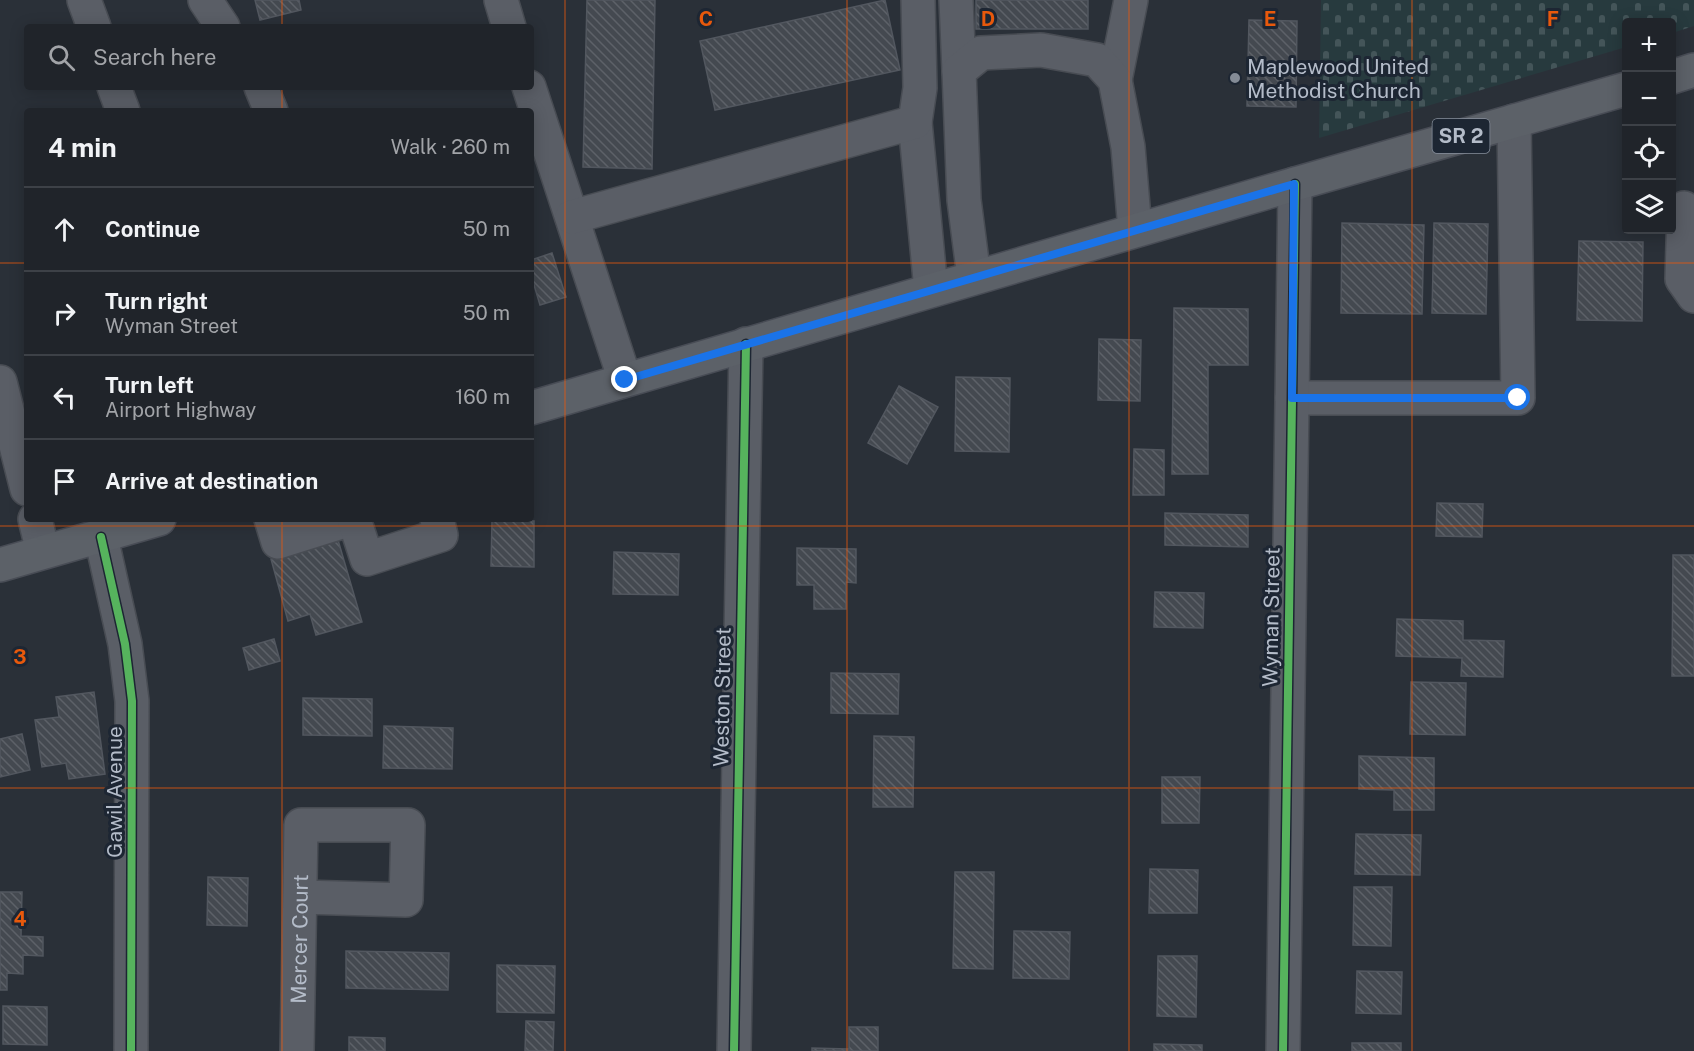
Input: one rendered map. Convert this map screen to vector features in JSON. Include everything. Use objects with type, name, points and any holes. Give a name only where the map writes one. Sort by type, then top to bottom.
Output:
[{"type":"main road","points":[[1676,75],[1694,70]]},
{"type":"main road","name":"SR 2","points":[[534,407],[1135,230],[1622,90]]},
{"type":"main road","points":[[0,565],[149,522]]},
{"type":"street","points":[[84,0],[93,24]]},
{"type":"street","points":[[205,0],[221,24]]},
{"type":"street","points":[[501,0],[508,24]]},
{"type":"street","points":[[918,0],[920,88],[915,122],[931,290]]},
{"type":"street","points":[[956,0],[964,200],[974,277]]},
{"type":"street","points":[[1131,0],[1115,80],[1128,147],[1135,230]]},
{"type":"street","points":[[959,71],[981,53],[1041,50],[1098,60],[1115,80]]},
{"type":"street","points":[[115,90],[122,108]]},
{"type":"street","points":[[530,90],[625,380]]},
{"type":"street","points":[[1292,398],[1518,398],[1514,121]]},
{"type":"street","points":[[572,217],[915,122]]},
{"type":"street","name":"Wyman Street","points":[[1283,1051],[1294,184]]},
{"type":"street","points":[[1684,208],[1682,279],[1694,296]]},
{"type":"street","name":"Weston Street","points":[[734,1051],[746,344]]},
{"type":"street","points":[[1,393],[24,478]]},
{"type":"street","points":[[35,522],[43,552]]},
{"type":"street","points":[[272,522],[278,542],[343,522]]},
{"type":"street","points":[[354,522],[367,559],[441,535],[438,522]]},
{"type":"street","name":"Gawil Avenue","points":[[101,537],[125,644],[132,700],[131,1051]]},
{"type":"street","name":"Mercer Court","points":[[297,1051],[302,897],[301,825],[408,825],[406,900],[302,897]]},
{"type":"green space","points":[[1321,0],[1694,0],[1694,26],[1676,32],[1676,18],[1622,18],[1622,48],[1319,138]]},
{"type":"building","points":[[255,0],[299,0],[301,10],[260,20]]},
{"type":"building","points":[[587,0],[655,0],[652,169],[583,167]]},
{"type":"building","points":[[885,0],[900,70],[715,110],[700,41]]},
{"type":"building","points":[[976,0],[1088,0],[1088,29],[976,29]]},
{"type":"building","points":[[1249,20],[1297,21],[1296,107],[1247,106]]},
{"type":"building","points":[[1342,223],[1424,225],[1422,314],[1341,313]]},
{"type":"building","points":[[1434,223],[1488,224],[1486,314],[1432,313]]},
{"type":"building","points":[[1579,241],[1643,242],[1642,321],[1577,320]]},
{"type":"building","points":[[552,253],[566,297],[540,305],[534,285],[534,259]]},
{"type":"building","points":[[1174,308],[1248,309],[1248,365],[1208,365],[1208,474],[1172,474]]},
{"type":"building","points":[[1099,339],[1141,340],[1140,401],[1098,400]]},
{"type":"building","points":[[956,377],[1010,378],[1009,452],[955,451]]},
{"type":"building","points":[[899,386],[938,407],[907,464],[868,443]]},
{"type":"building","points":[[1134,449],[1164,450],[1164,495],[1133,495]]},
{"type":"building","points":[[1437,503],[1483,504],[1482,537],[1436,536]]},
{"type":"building","points":[[1165,513],[1248,515],[1248,547],[1165,545]]},
{"type":"building","points":[[492,522],[534,522],[534,567],[491,566]]},
{"type":"building","points":[[338,540],[362,622],[316,635],[310,614],[288,621],[271,559]]},
{"type":"building","points":[[797,548],[856,549],[856,583],[846,582],[846,609],[814,609],[814,585],[797,585]]},
{"type":"building","points":[[614,552],[679,554],[678,595],[613,594]]},
{"type":"building","points":[[1673,555],[1694,555],[1694,676],[1672,676]]},
{"type":"building","points":[[1155,592],[1204,593],[1203,628],[1154,627]]},
{"type":"building","points":[[1397,619],[1463,621],[1463,640],[1504,641],[1503,677],[1461,676],[1462,658],[1396,656]]},
{"type":"building","points":[[274,639],[280,661],[249,670],[243,648]]},
{"type":"building","points":[[831,673],[899,674],[898,714],[831,713]]},
{"type":"building","points":[[1411,682],[1466,683],[1465,735],[1410,734]]},
{"type":"building","points":[[94,692],[105,774],[69,779],[66,763],[42,767],[35,720],[59,717],[56,697]]},
{"type":"building","points":[[303,698],[372,699],[372,736],[303,735]]},
{"type":"building","points":[[384,726],[453,728],[452,769],[383,768]]},
{"type":"building","points":[[22,734],[30,770],[0,777],[0,739]]},
{"type":"building","points":[[874,736],[914,737],[913,807],[873,807]]},
{"type":"building","points":[[1359,756],[1434,758],[1434,810],[1394,810],[1394,790],[1359,789]]},
{"type":"building","points":[[1162,777],[1200,777],[1199,823],[1162,823]]},
{"type":"building","points":[[1356,834],[1421,835],[1420,875],[1355,874]]},
{"type":"building","points":[[1150,869],[1198,870],[1197,913],[1149,913]]},
{"type":"building","points":[[955,872],[994,872],[993,969],[953,968]]},
{"type":"building","points":[[208,877],[248,878],[247,926],[207,925]]},
{"type":"building","points":[[1354,887],[1392,887],[1391,946],[1353,945]]},
{"type":"building","points":[[0,892],[22,892],[21,936],[43,937],[43,956],[23,955],[23,974],[7,973],[7,990],[0,990]]},
{"type":"building","points":[[1014,931],[1070,932],[1069,979],[1013,978]]},
{"type":"building","points":[[346,951],[449,953],[448,990],[346,988]]},
{"type":"building","points":[[1158,956],[1197,956],[1196,1017],[1157,1016]]},
{"type":"building","points":[[497,965],[555,966],[554,1013],[497,1012]]},
{"type":"building","points":[[1357,971],[1402,972],[1401,1014],[1356,1013]]},
{"type":"building","points":[[3,1006],[47,1007],[47,1045],[3,1044]]},
{"type":"building","points":[[526,1021],[554,1022],[553,1051],[525,1051]]},
{"type":"building","points":[[849,1027],[878,1027],[878,1051],[812,1051],[812,1048],[849,1049]]},
{"type":"building","points":[[349,1037],[385,1038],[385,1051],[349,1051]]},
{"type":"building","points":[[1352,1043],[1401,1043],[1401,1051],[1352,1051]]},
{"type":"building","points":[[1154,1044],[1202,1045],[1202,1051],[1154,1051]]},
{"type":"cycle path","points":[[1283,1051],[1295,184]]},
{"type":"cycle path","points":[[734,1051],[746,344]]},
{"type":"cycle path","points":[[101,537],[125,644],[132,701],[131,1051]]},
{"type":"place","name":"Maplewood United Methodist Church","points":[[1235,78]]},
{"type":"route","points":[[625,380],[1294,184],[1292,398],[1518,398]]}]
